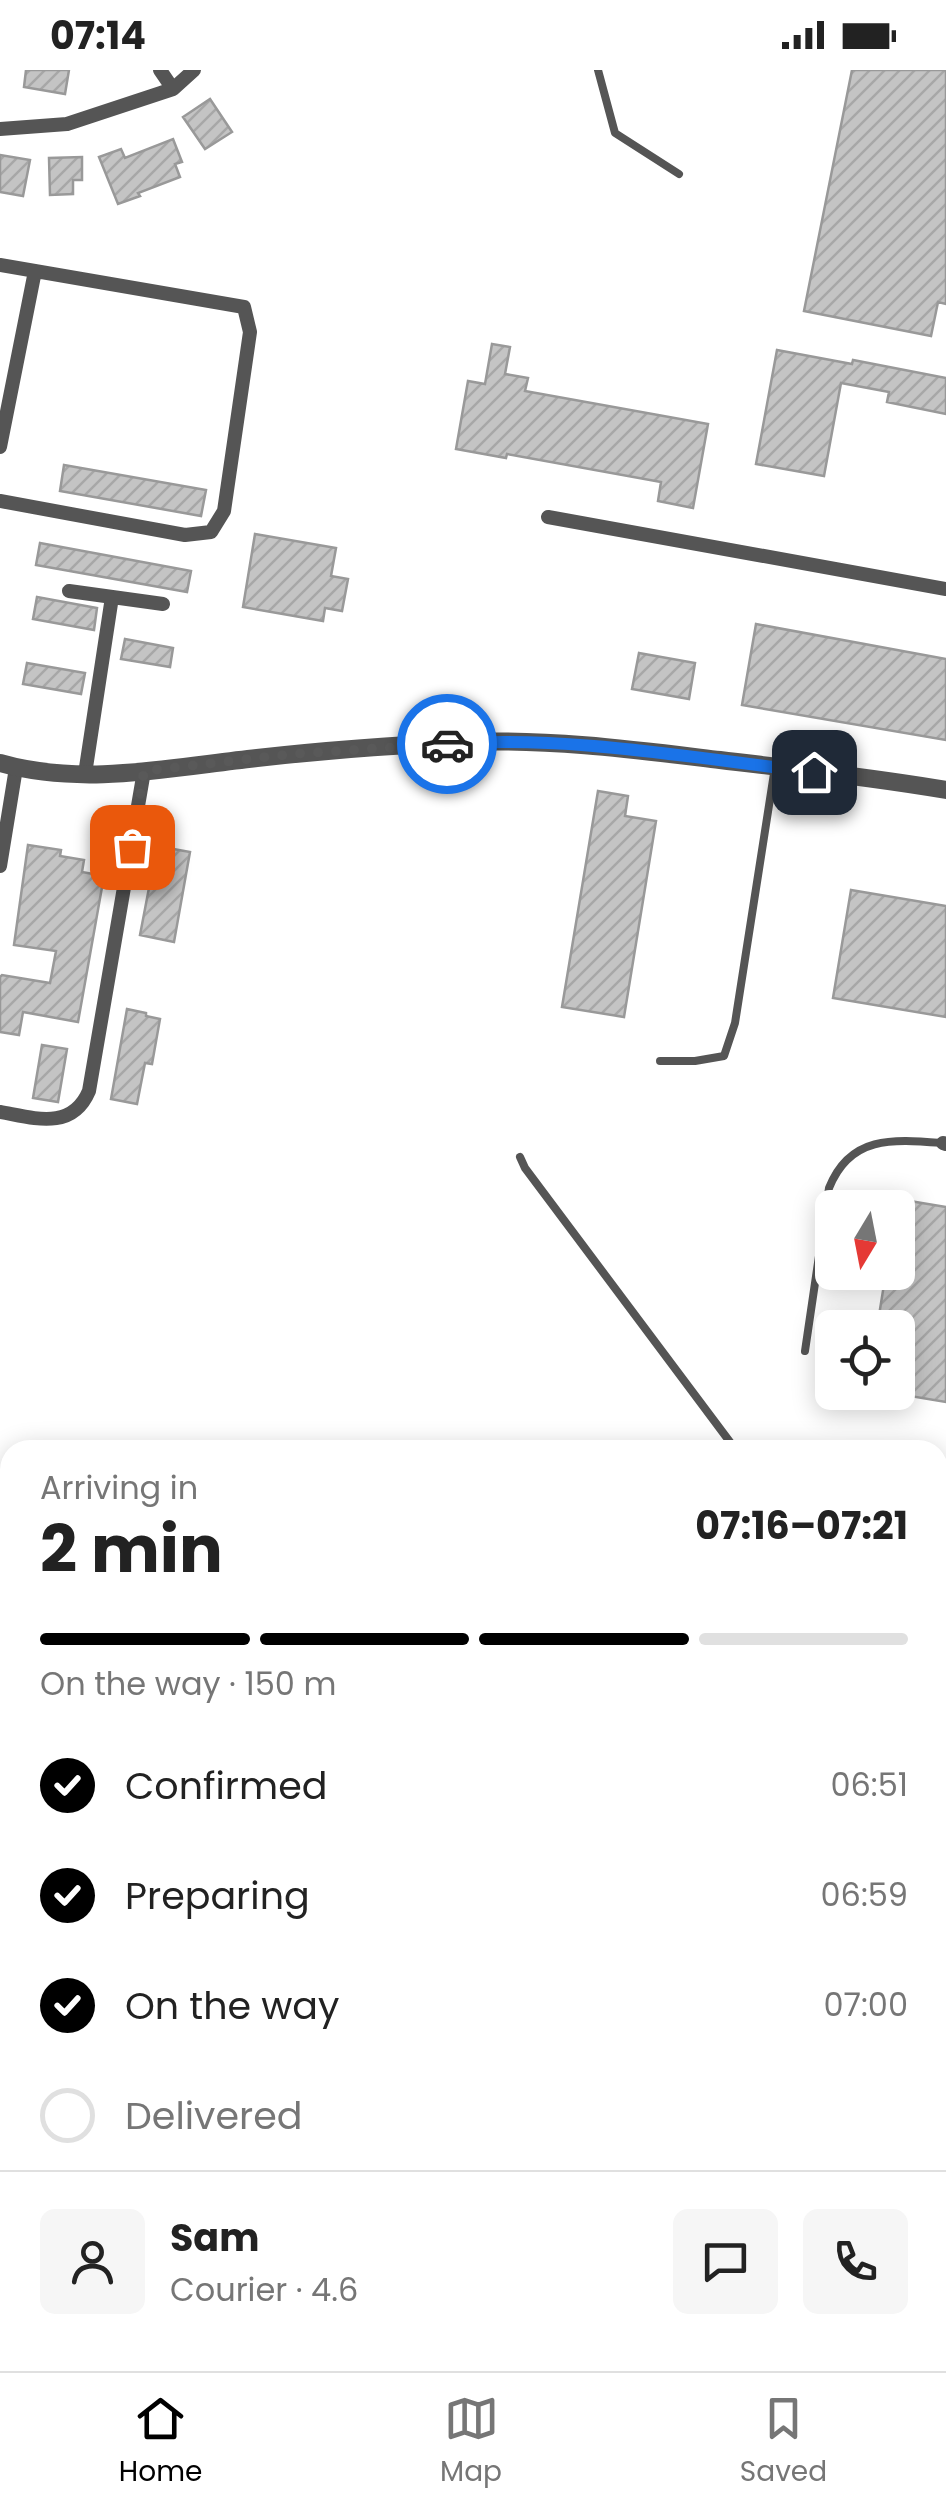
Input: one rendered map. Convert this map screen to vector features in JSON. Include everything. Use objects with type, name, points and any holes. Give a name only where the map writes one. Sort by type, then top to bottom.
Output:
[{"type":"street","points":[[160,70],[173,89]]},
{"type":"street","points":[[0,129],[67,124],[173,89],[194,70]]},
{"type":"street","points":[[0,265],[244,308],[250,332],[224,511],[211,532],[185,535],[0,501]]},
{"type":"street","points":[[0,447],[34,271]]},
{"type":"street","points":[[548,517],[946,588]]},
{"type":"street","points":[[69,592],[163,604]]},
{"type":"street","points":[[85,774],[112,597]]},
{"type":"street","points":[[0,866],[8,765],[85,774],[472,742],[586,744],[946,790]]},
{"type":"street","points":[[0,1112],[56,1119],[71,1115],[84,1104],[144,771]]},
{"type":"lane","points":[[598,70],[616,133],[678,174]]},
{"type":"lane","points":[[660,1061],[724,1056],[734,1023],[774,767]]},
{"type":"lane","points":[[805,1351],[828,1188],[835,1172],[867,1145],[906,1140],[944,1144]]},
{"type":"lane","points":[[520,1156],[525,1168],[729,1440]]},
{"type":"building","points":[[26,70],[69,70],[65,94],[24,87]]},
{"type":"building","points":[[852,70],[946,70],[946,304],[938,302],[931,336],[804,311]]},
{"type":"building","points":[[210,99],[232,132],[205,149],[183,117]]},
{"type":"building","points":[[173,139],[182,162],[175,164],[180,177],[118,204],[99,157],[121,149],[125,158]]},
{"type":"building","points":[[0,155],[30,160],[23,196],[0,192]]},
{"type":"building","points":[[82,157],[82,180],[73,180],[73,194],[50,195],[49,158]]},
{"type":"building","points":[[492,344],[510,347],[505,374],[528,378],[525,391],[708,424],[693,508],[658,501],[661,482],[507,454],[506,458],[456,449],[468,381],[485,384]]},
{"type":"building","points":[[777,350],[946,378],[946,414],[887,402],[889,392],[841,383],[824,476],[756,464]]},
{"type":"building","points":[[64,465],[206,490],[201,516],[60,491]]},
{"type":"building","points":[[255,534],[336,548],[331,576],[348,579],[342,611],[325,608],[323,621],[243,607]]},
{"type":"building","points":[[40,543],[191,571],[187,592],[36,565]]},
{"type":"building","points":[[37,597],[97,608],[94,630],[33,619]]},
{"type":"building","points":[[756,624],[946,659],[946,740],[742,705]]},
{"type":"building","points":[[125,639],[173,648],[170,667],[121,659]]},
{"type":"building","points":[[639,653],[695,663],[689,699],[632,689]]},
{"type":"building","points":[[27,663],[85,673],[81,694],[23,684]]},
{"type":"building","points":[[598,791],[628,796],[625,816],[656,821],[624,1017],[562,1007]]},
{"type":"building","points":[[28,845],[61,850],[60,856],[84,860],[82,872],[104,876],[78,1022],[23,1012],[19,1035],[0,1032],[0,977],[50,983],[56,951],[14,945]]},
{"type":"building","points":[[157,846],[190,852],[174,942],[140,935]]},
{"type":"building","points":[[851,890],[946,906],[946,1017],[833,998]]},
{"type":"building","points":[[127,1009],[160,1019],[152,1064],[145,1063],[137,1104],[111,1099]]},
{"type":"building","points":[[42,1045],[67,1049],[58,1102],[33,1098]]},
{"type":"building","points":[[915,1202],[946,1207],[946,1402],[915,1397],[915,1310],[880,1310],[883,1290],[915,1290]]},
{"type":"way so far","points":[[132,847],[144,771],[293,754],[447,744]]},
{"type":"route","points":[[447,744],[586,744],[814,772]]}]
